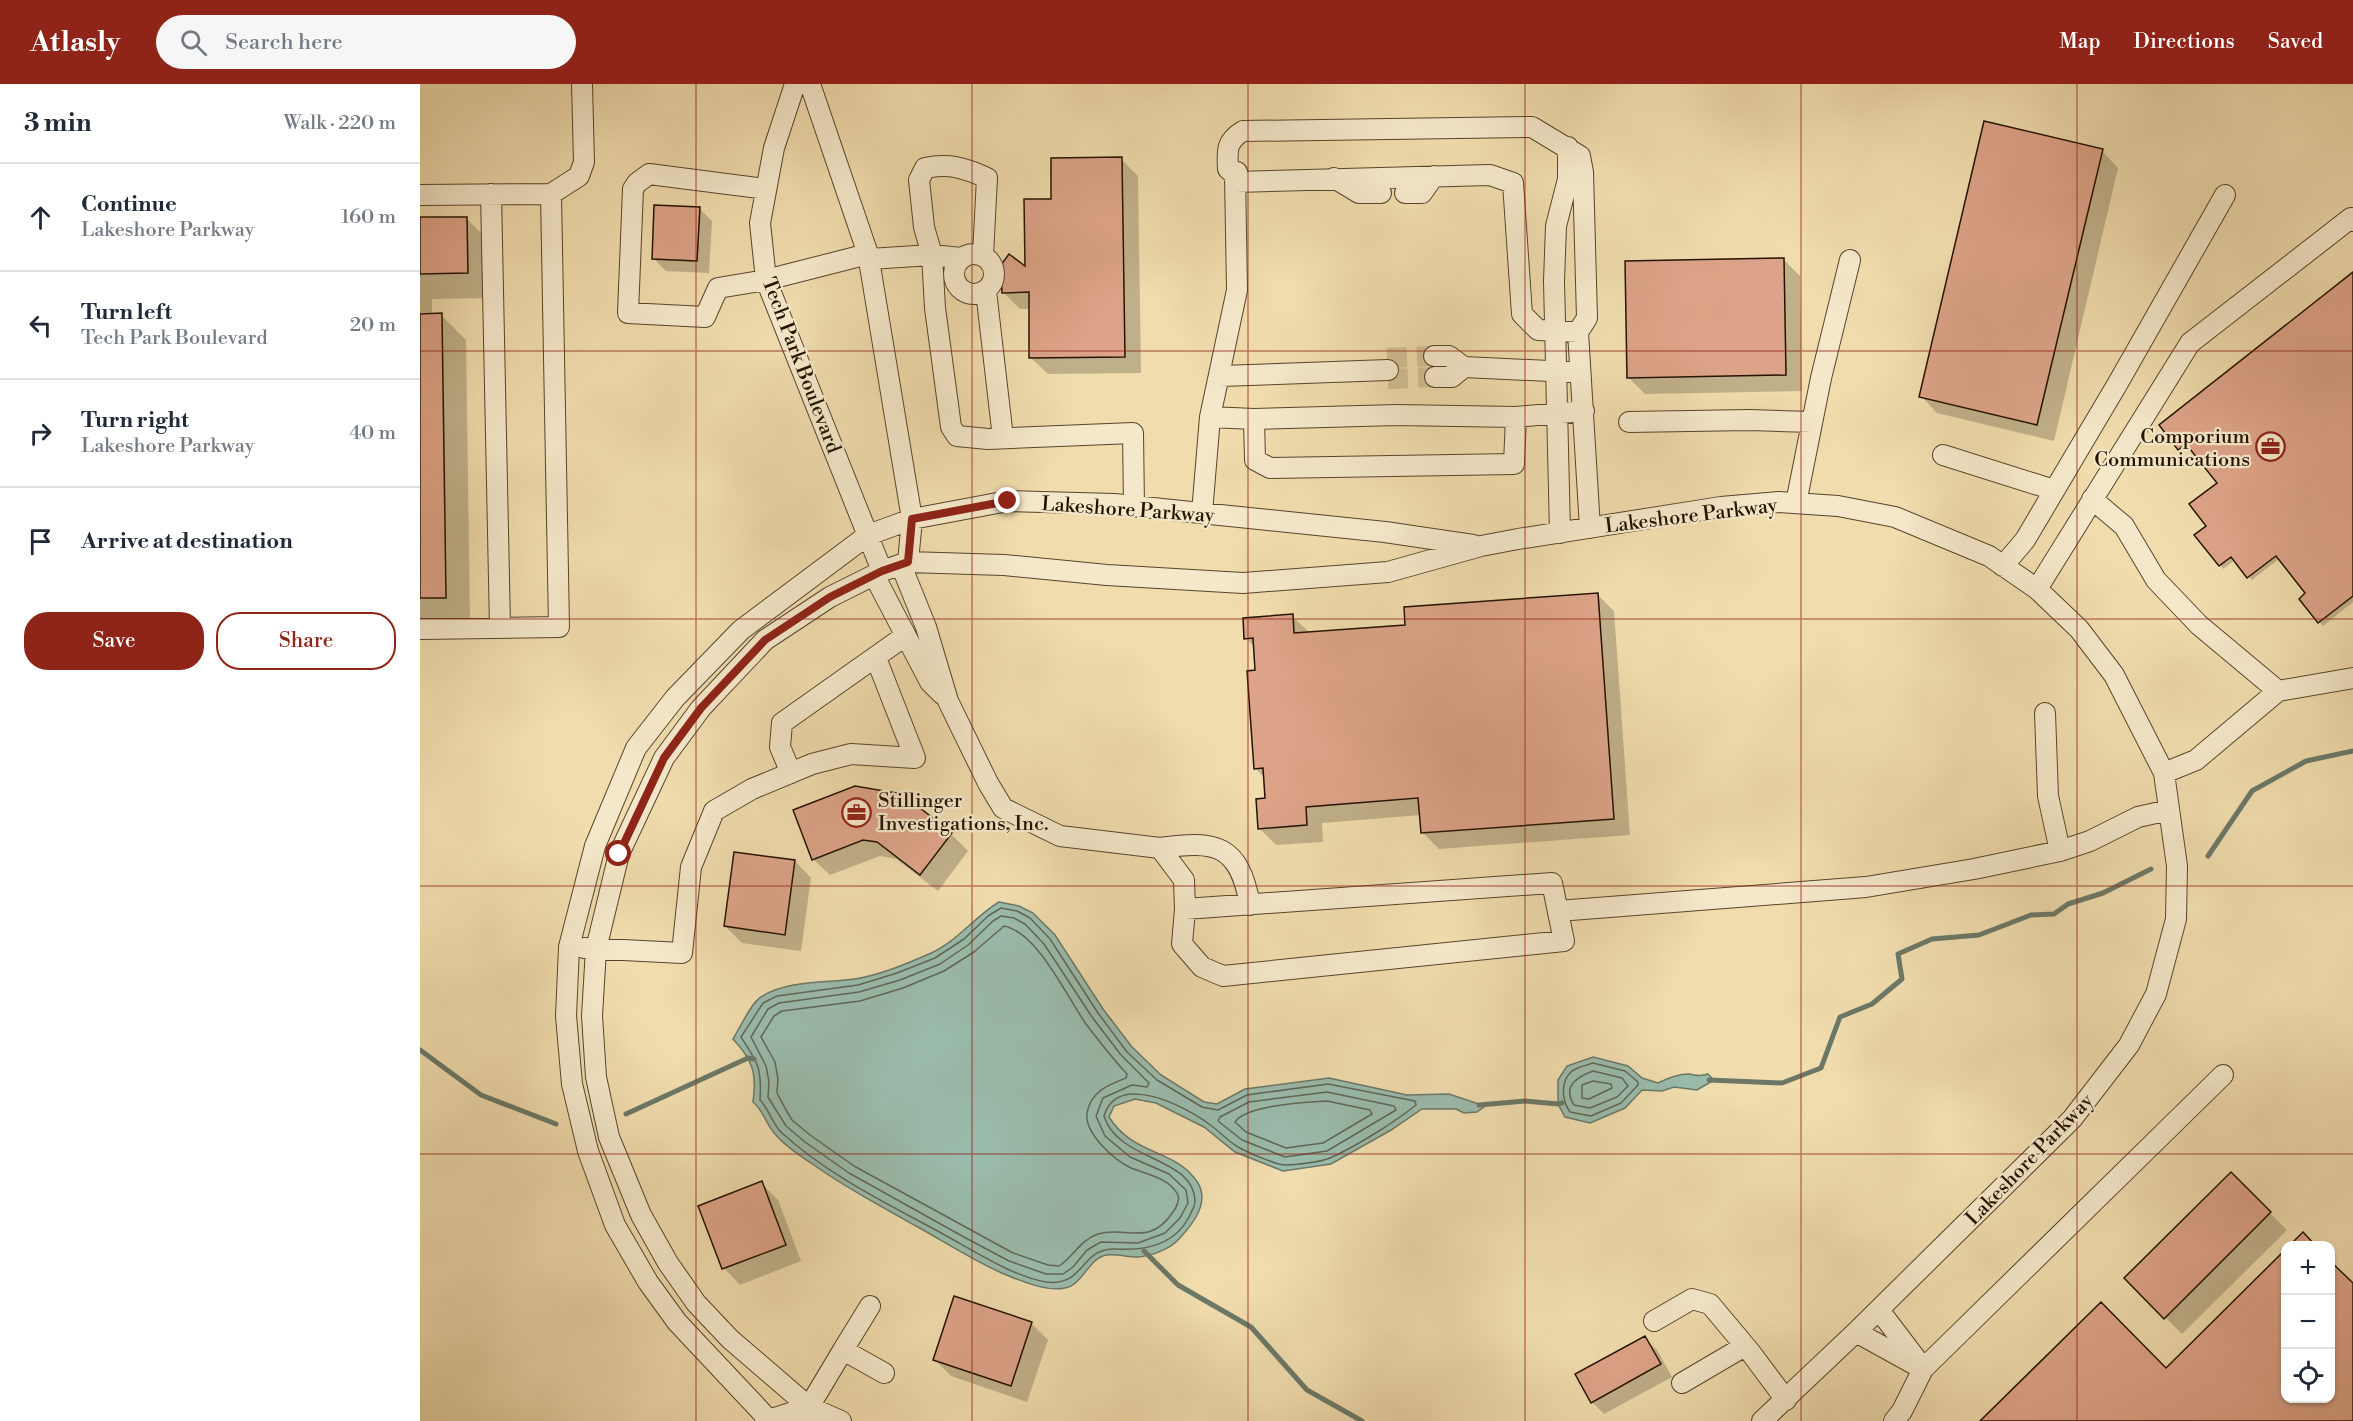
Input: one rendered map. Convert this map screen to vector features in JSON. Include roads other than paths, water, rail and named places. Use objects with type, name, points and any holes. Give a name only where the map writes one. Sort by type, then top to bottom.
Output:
[{"type":"street","points":[[420,195],[551,194],[579,176],[584,162],[582,84]]},
{"type":"street","name":"Tech Park Boulevard","points":[[795,84],[774,148],[759,223],[766,280],[868,536],[892,568]]},
{"type":"street","points":[[810,84],[869,257],[912,519],[892,568],[904,636],[930,682],[948,700]]},
{"type":"street","points":[[1202,513],[1210,417],[1238,290],[1235,178],[1228,169],[1227,147],[1234,136],[1243,131],[1532,128],[1580,156],[1587,318],[1578,332],[1590,528]]},
{"type":"street","points":[[1560,533],[1555,330],[1556,226],[1568,179],[1568,147]]},
{"type":"street","points":[[982,255],[987,178],[967,168],[943,164],[925,168],[919,180],[924,227],[932,261],[935,308],[951,427],[957,436],[1003,438],[1133,433],[1134,506]]},
{"type":"street","points":[[766,189],[649,174],[643,177],[633,189],[628,313],[705,317],[718,288],[766,280],[869,257],[932,261],[961,258],[974,253],[982,255],[991,262],[994,274],[986,291],[966,293],[960,289],[954,277],[932,261]]},
{"type":"street","points":[[1235,178],[1490,175],[1513,183],[1522,314],[1538,330],[1578,332]]},
{"type":"street","points":[[1405,193],[1422,193],[1434,176]]},
{"type":"street","points":[[1334,178],[1359,193],[1381,193]]},
{"type":"street","points":[[491,194],[500,628]]},
{"type":"street","points":[[420,629],[559,627],[551,194]]},
{"type":"street","points":[[2003,566],[2025,540],[2118,383],[2224,195]]},
{"type":"street","points":[[2037,589],[2190,343],[2352,218]]},
{"type":"street","points":[[954,277],[956,264],[961,258]]},
{"type":"street","points":[[1796,503],[1812,422],[1850,260]]},
{"type":"street","points":[[986,291],[1003,438]]},
{"type":"street","points":[[1220,376],[1328,372],[1345,361],[1388,369]]},
{"type":"street","points":[[1434,367],[1452,377],[1464,367],[1556,372],[1581,371]]},
{"type":"street","points":[[1210,417],[1254,419],[1397,415],[1516,417],[1584,411]]},
{"type":"street","points":[[1254,419],[1255,460],[1270,468],[1514,464],[1516,417]]},
{"type":"street","points":[[1629,422],[1750,420],[1812,422]]},
{"type":"street","points":[[1943,455],[2054,490]]},
{"type":"street","points":[[2092,499],[2124,526],[2157,580],[2199,625],[2278,691]]},
{"type":"street","name":"Lakeshore Parkway","points":[[767,1420],[677,1322],[648,1282],[615,1225],[588,1151],[572,1084],[566,1016],[569,947],[595,846],[636,748],[675,698],[741,630],[868,536],[912,519],[1008,501],[1134,506],[1385,532],[1481,546]]},
{"type":"street","name":"Lakeshore Parkway","points":[[841,1421],[808,1414],[696,1303],[668,1263],[641,1215],[609,1137],[596,1077],[592,1016],[596,949],[619,854],[664,758],[701,708],[765,640],[830,597],[892,568],[1004,565],[1107,576],[1242,583],[1388,572],[1481,546],[1721,507],[1779,502],[1838,506],[1895,517],[1989,556],[2037,589],[2079,629],[2114,675],[2164,773],[2177,866],[2176,919],[2156,993],[2129,1046],[2072,1119],[1879,1310],[1762,1421]]},
{"type":"street","points":[[892,568],[926,627],[948,700],[988,783],[1003,808],[1060,836],[1160,848],[1195,843],[1217,847],[1236,861],[1246,882],[1250,904]]},
{"type":"street","points":[[790,773],[780,747],[782,723],[904,636]]},
{"type":"street","points":[[569,947],[682,953],[691,867],[714,812],[752,789],[812,764],[852,754],[915,758],[876,658]]},
{"type":"street","points":[[2164,773],[2196,760],[2278,691],[2353,678]]},
{"type":"street","points":[[2045,713],[2048,796],[2060,851]]},
{"type":"street","points":[[1558,911],[1866,887],[1974,869],[2060,851],[2090,841],[2138,817],[2169,810]]},
{"type":"street","points":[[1160,848],[1184,880],[1185,909],[1182,944],[1203,967],[1223,976],[1564,940],[1552,883],[1185,909]]},
{"type":"street","points":[[1901,1418],[1923,1369],[2223,1075]]},
{"type":"street","points":[[1654,1321],[1692,1299],[1710,1304],[1786,1400]]},
{"type":"street","points":[[767,1420],[808,1414],[870,1306]]},
{"type":"street","points":[[1879,1310],[1923,1369]]},
{"type":"street","points":[[1856,1332],[1923,1369]]},
{"type":"street","points":[[1682,1383],[1745,1346]]},
{"type":"street","points":[[843,1350],[884,1373]]},
{"type":"water","points":[[999,902],[1019,906],[1033,913],[1055,935],[1103,1009],[1132,1047],[1161,1075],[1204,1102],[1217,1104],[1245,1089],[1329,1078],[1407,1095],[1449,1094],[1485,1106],[1477,1112],[1464,1113],[1456,1109],[1422,1109],[1391,1130],[1331,1164],[1283,1171],[1235,1152],[1204,1127],[1156,1103],[1135,1099],[1114,1106],[1109,1117],[1119,1130],[1142,1146],[1179,1164],[1198,1183],[1202,1198],[1194,1220],[1179,1239],[1166,1249],[1143,1256],[1107,1255],[1101,1257],[1077,1282],[1065,1288],[1042,1287],[1004,1274],[863,1196],[797,1154],[784,1143],[753,1102],[752,1068],[745,1054],[733,1039],[753,1005],[761,997],[795,985],[855,979],[902,965],[939,949]]},
{"type":"water","points":[[1593,1057],[1628,1066],[1642,1078],[1658,1083],[1684,1074],[1700,1076],[1708,1074],[1714,1080],[1697,1090],[1674,1087],[1662,1091],[1642,1090],[1625,1108],[1590,1123],[1565,1117],[1558,1104],[1558,1080],[1567,1066]]},
{"type":"waterway","points":[[2208,856],[2252,791],[2306,761],[2353,751]]},
{"type":"waterway","points":[[1709,1080],[1782,1083],[1821,1068],[1840,1017],[1872,1004],[1902,979],[1898,954],[1932,939],[1979,935],[2031,915],[2054,914],[2068,904],[2103,893],[2151,869]]},
{"type":"waterway","points":[[420,1050],[481,1095],[556,1124]]},
{"type":"waterway","points":[[626,1114],[748,1058],[754,1059]]},
{"type":"waterway","points":[[1479,1105],[1525,1101],[1562,1103]]},
{"type":"waterway","points":[[1144,1251],[1178,1285],[1251,1327],[1307,1390],[1362,1421]]},
{"type":"tunnel","points":[[1387,358],[1434,356]]},
{"type":"tunnel","points":[[1388,379],[1435,377]]},
{"type":"place","name":"Comporium Communications","points":[[2271,447]]},
{"type":"place","name":"Stillinger Investigations, Inc.","points":[[857,812]]}]
